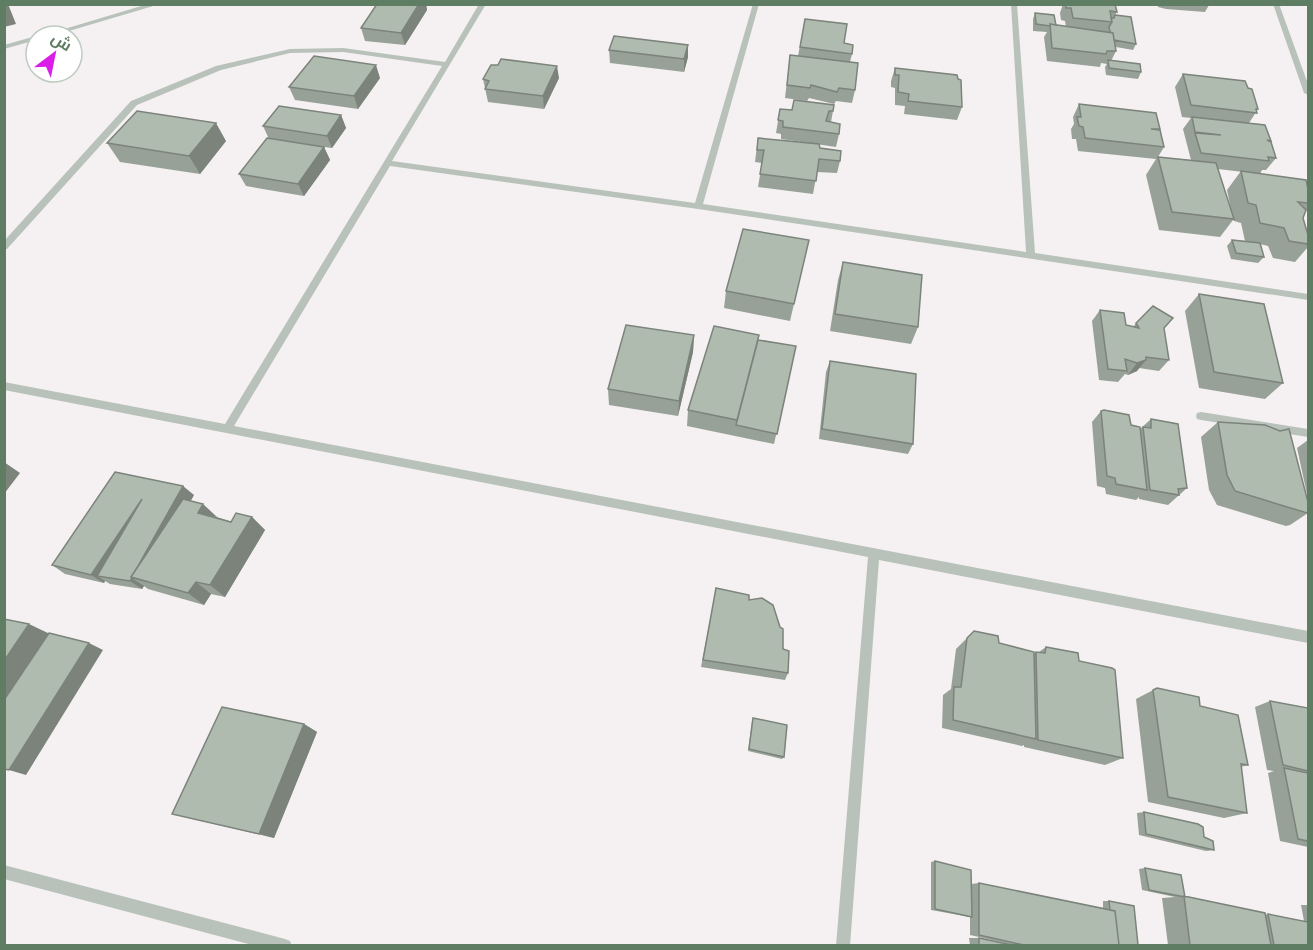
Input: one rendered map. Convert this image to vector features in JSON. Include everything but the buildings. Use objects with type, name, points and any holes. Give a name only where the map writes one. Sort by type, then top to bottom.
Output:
[{"type":"street","points":[[84,25],[157,4]]},
{"type":"street","points":[[227,429],[483,4]]},
{"type":"street","points":[[699,206],[756,4]]},
{"type":"street","points":[[1014,4],[1031,255]]},
{"type":"street","points":[[1276,4],[1308,93]]},
{"type":"street","points":[[4,47],[24,41]]},
{"type":"street","points":[[4,246],[134,103],[219,68],[290,51],[343,50],[447,64]]},
{"type":"street","points":[[387,163],[699,206],[1308,297]]},
{"type":"street","points":[[4,386],[1308,637]]},
{"type":"street","points":[[1201,416],[1308,433]]},
{"type":"street","points":[[843,945],[873,553]]},
{"type":"street","points":[[4,872],[285,945]]}]
